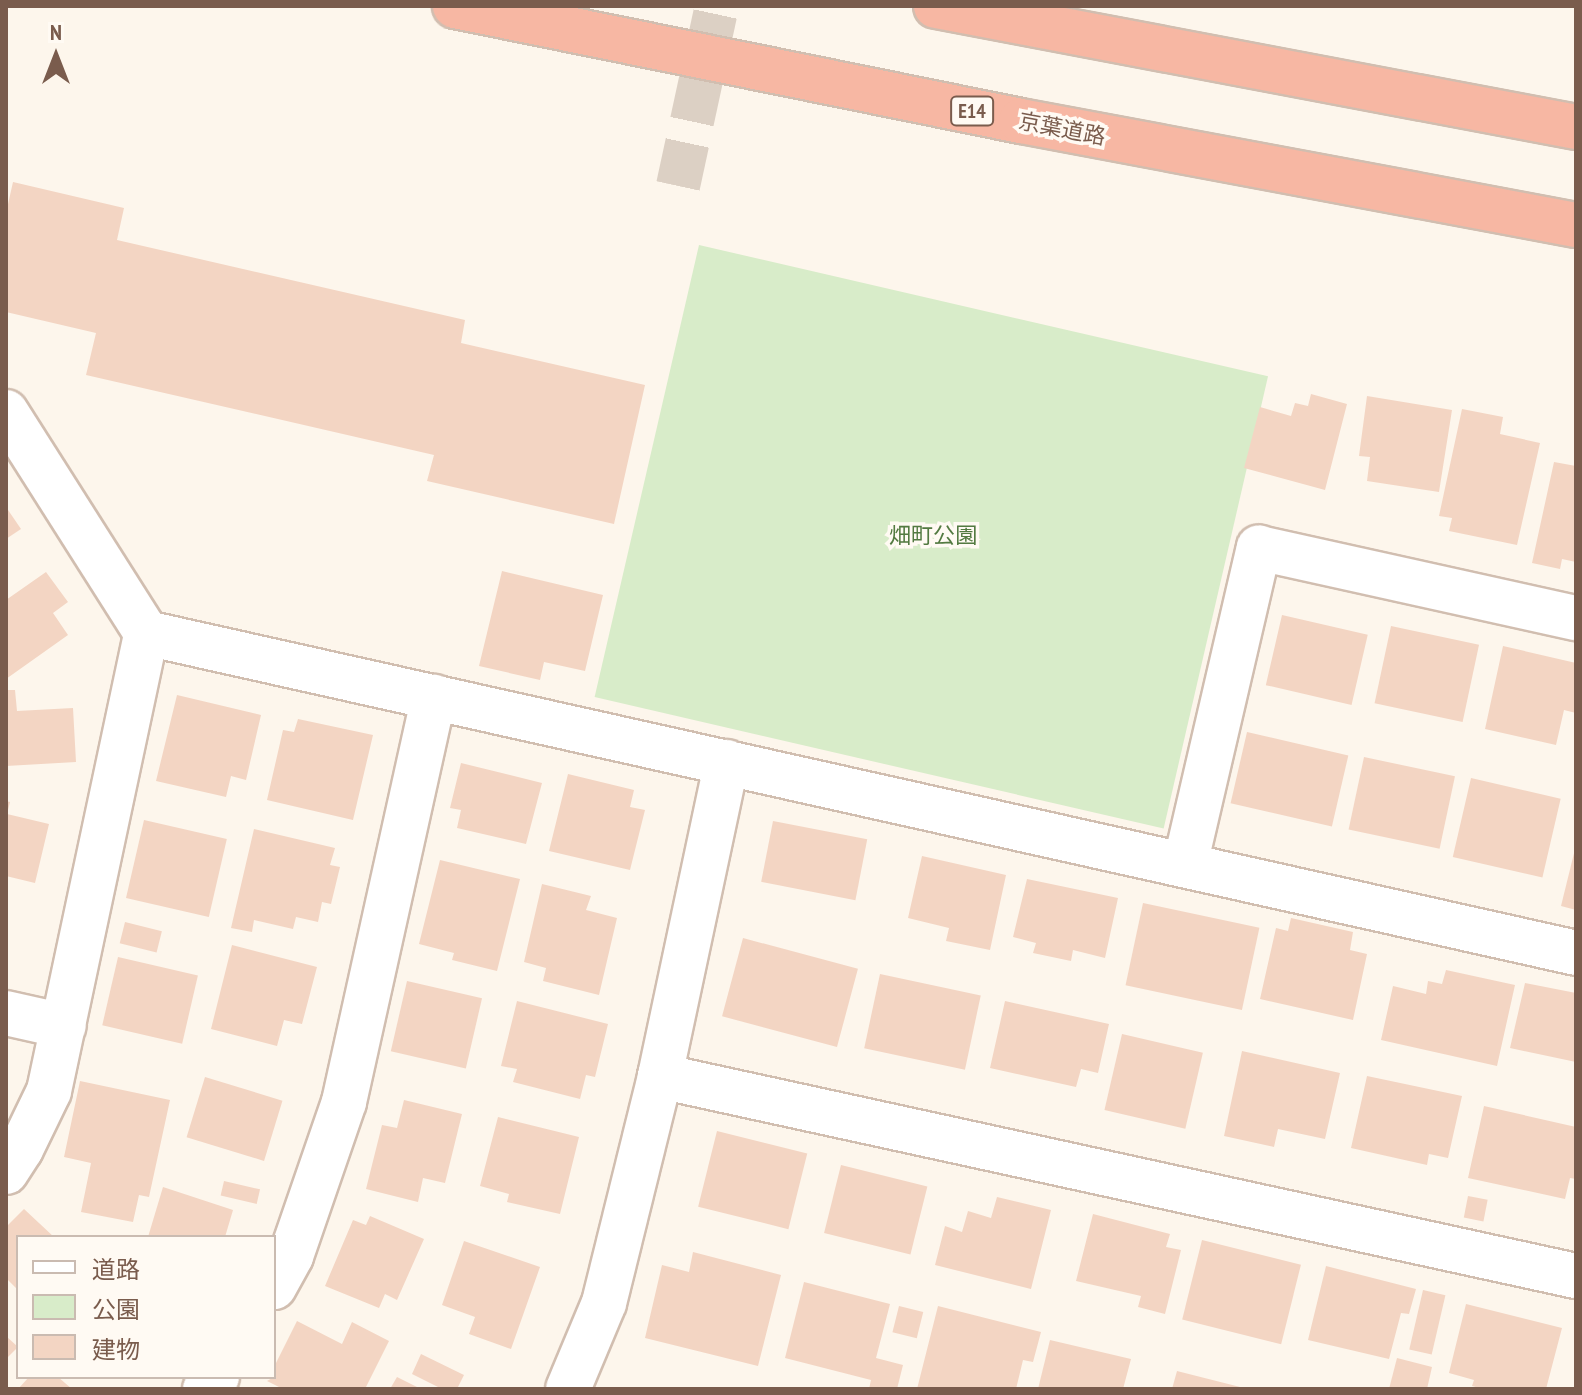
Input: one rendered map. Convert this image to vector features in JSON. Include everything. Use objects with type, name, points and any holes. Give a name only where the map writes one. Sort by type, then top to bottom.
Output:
[{"type":"highway","name":"京葉道路","points":[[455,6],[1005,118],[1576,225]]},
{"type":"highway","points":[[936,6],[1576,127]]},
{"type":"highway","points":[[1504,115],[1576,120]]},
{"type":"highway","points":[[1490,211],[1576,236]]},
{"type":"street","points":[[6,412],[146,633],[49,1091],[21,1149],[6,1172]]},
{"type":"street","points":[[1185,865],[1259,548],[1576,618]]},
{"type":"street","points":[[146,633],[1576,953]]},
{"type":"street","points":[[276,1283],[291,1256],[344,1102],[434,697]]},
{"type":"street","points":[[573,1388],[604,1303],[660,1076],[727,762]]},
{"type":"street","points":[[6,1013],[64,1026]]},
{"type":"street","points":[[660,1076],[1576,1276]]},
{"type":"green space","name":"畑町公園","points":[[699,245],[1268,376],[1164,828],[595,697]]},
{"type":"building","points":[[13,182],[124,208],[117,240],[465,320],[461,343],[645,385],[614,524],[427,481],[434,455],[86,375],[96,333],[6,312],[6,213]]},
{"type":"building","points":[[1311,394],[1347,404],[1325,490],[1244,468],[1260,407],[1291,416],[1295,403],[1308,406]]},
{"type":"building","points":[[1367,396],[1452,410],[1439,492],[1367,481],[1370,457],[1359,456]]},
{"type":"building","points":[[1462,409],[1503,417],[1500,434],[1540,443],[1517,545],[1449,531],[1452,518],[1439,516]]},
{"type":"building","points":[[1554,462],[1576,466],[1576,562],[1562,559],[1560,569],[1532,563]]},
{"type":"building","points":[[6,507],[21,529],[6,539]]},
{"type":"building","points":[[502,571],[603,595],[585,671],[544,662],[540,680],[479,666]]},
{"type":"building","points":[[46,572],[68,602],[53,613],[68,635],[6,679],[6,600]]},
{"type":"building","points":[[1282,615],[1368,635],[1352,705],[1266,685]]},
{"type":"building","points":[[1391,626],[1479,645],[1463,722],[1375,703]]},
{"type":"building","points":[[1503,646],[1576,663],[1576,713],[1564,710],[1556,745],[1485,729]]},
{"type":"building","points":[[6,690],[15,690],[17,711],[73,708],[76,762],[6,766]]},
{"type":"building","points":[[177,695],[261,715],[246,780],[231,776],[226,797],[156,781]]},
{"type":"building","points":[[298,719],[373,735],[353,820],[267,800],[283,730],[294,732]]},
{"type":"building","points":[[1247,732],[1348,755],[1332,827],[1231,803]]},
{"type":"building","points":[[1364,757],[1455,776],[1440,849],[1349,829]]},
{"type":"building","points":[[461,763],[542,783],[526,844],[457,828],[461,810],[450,808]]},
{"type":"building","points":[[568,774],[634,790],[630,807],[645,810],[630,870],[549,851]]},
{"type":"building","points":[[1471,778],[1561,799],[1542,878],[1453,857]]},
{"type":"building","points":[[6,801],[10,802],[7,814],[49,824],[35,883],[6,876]]},
{"type":"building","points":[[144,820],[227,839],[209,917],[126,898]]},
{"type":"building","points":[[773,821],[867,839],[855,900],[761,882]]},
{"type":"building","points":[[254,829],[335,848],[330,865],[340,867],[331,904],[322,902],[318,922],[296,917],[293,929],[254,920],[252,932],[231,928]]},
{"type":"building","points":[[1576,845],[1576,910],[1561,906]]},
{"type":"building","points":[[922,856],[1006,875],[990,950],[946,941],[949,928],[908,918]]},
{"type":"building","points":[[440,860],[520,879],[497,971],[452,960],[454,953],[419,944]]},
{"type":"building","points":[[1027,879],[1118,898],[1105,958],[1073,950],[1071,961],[1033,953],[1036,943],[1013,937]]},
{"type":"building","points":[[542,884],[591,896],[586,910],[617,918],[599,995],[543,981],[546,968],[524,962]]},
{"type":"building","points":[[1143,903],[1259,928],[1242,1010],[1126,985]]},
{"type":"building","points":[[1291,918],[1353,932],[1350,950],[1367,954],[1353,1020],[1260,999],[1276,928],[1288,931]]},
{"type":"building","points":[[125,922],[162,931],[157,953],[120,943]]},
{"type":"building","points":[[743,938],[858,969],[837,1047],[722,1016]]},
{"type":"building","points":[[232,945],[317,967],[302,1024],[284,1020],[277,1046],[211,1029]]},
{"type":"building","points":[[118,957],[198,975],[182,1044],[102,1025]]},
{"type":"building","points":[[1446,970],[1515,985],[1497,1066],[1381,1040],[1393,986],[1426,994],[1428,981],[1442,984]]},
{"type":"building","points":[[880,974],[981,995],[965,1070],[864,1048]]},
{"type":"building","points":[[407,981],[482,998],[466,1068],[391,1051]]},
{"type":"building","points":[[1525,983],[1576,993],[1576,1062],[1510,1048]]},
{"type":"building","points":[[517,1001],[608,1024],[595,1077],[586,1075],[580,1099],[513,1082],[517,1069],[501,1066]]},
{"type":"building","points":[[1005,1001],[1109,1024],[1098,1073],[1081,1069],[1076,1087],[990,1068]]},
{"type":"building","points":[[1122,1034],[1203,1053],[1185,1129],[1104,1110]]},
{"type":"building","points":[[1242,1051],[1340,1073],[1325,1139],[1278,1129],[1274,1147],[1224,1136]]},
{"type":"building","points":[[1367,1076],[1462,1096],[1448,1158],[1429,1154],[1427,1165],[1351,1148]]},
{"type":"building","points":[[205,1077],[282,1101],[264,1161],[187,1137]]},
{"type":"building","points":[[80,1081],[170,1100],[149,1197],[139,1195],[133,1222],[81,1212],[91,1163],[64,1157]]},
{"type":"building","points":[[404,1100],[462,1114],[445,1183],[423,1178],[418,1202],[366,1189],[382,1125],[397,1128]]},
{"type":"building","points":[[1484,1106],[1576,1127],[1576,1179],[1570,1178],[1565,1199],[1468,1178]]},
{"type":"building","points":[[498,1117],[579,1137],[560,1214],[507,1202],[509,1194],[480,1186]]},
{"type":"building","points":[[717,1131],[807,1153],[788,1229],[698,1207]]},
{"type":"building","points":[[841,1165],[927,1187],[910,1254],[824,1233]]},
{"type":"building","points":[[224,1181],[260,1189],[257,1204],[221,1196]]},
{"type":"building","points":[[163,1187],[233,1210],[226,1235],[149,1235]]},
{"type":"building","points":[[1468,1196],[1488,1200],[1483,1221],[1464,1218]]},
{"type":"building","points":[[997,1197],[1051,1210],[1031,1289],[935,1265],[945,1226],[962,1232],[968,1211],[991,1218]]},
{"type":"building","points":[[24,1209],[52,1235],[16,1235],[16,1288],[6,1278],[6,1227]]},
{"type":"building","points":[[1093,1214],[1170,1234],[1166,1247],[1181,1250],[1165,1314],[1138,1307],[1141,1296],[1076,1281]]},
{"type":"building","points":[[370,1216],[424,1239],[397,1300],[385,1294],[379,1308],[325,1286],[353,1220],[366,1225]]},
{"type":"building","points":[[1202,1240],[1301,1265],[1281,1344],[1182,1320]]},
{"type":"building","points":[[464,1241],[540,1267],[511,1349],[469,1334],[475,1317],[442,1305]]},
{"type":"building","points":[[693,1252],[781,1275],[758,1366],[645,1338],[662,1265],[689,1272]]},
{"type":"building","points":[[1326,1266],[1416,1289],[1409,1314],[1401,1313],[1389,1359],[1308,1340]]},
{"type":"building","points":[[804,1282],[890,1304],[876,1358],[903,1365],[897,1389],[869,1389],[871,1380],[785,1358]]},
{"type":"building","points":[[1423,1290],[1445,1295],[1432,1355],[1409,1349]]},
{"type":"building","points":[[1466,1304],[1562,1328],[1546,1389],[1483,1389],[1472,1386],[1474,1380],[1449,1373]]},
{"type":"building","points":[[899,1306],[923,1312],[917,1338],[892,1332]]},
{"type":"building","points":[[938,1306],[1041,1332],[1033,1362],[1023,1360],[1016,1389],[917,1389]]},
{"type":"building","points":[[297,1321],[342,1344],[352,1322],[389,1341],[365,1389],[283,1389],[267,1381],[276,1379],[276,1363]]},
{"type":"building","points":[[6,1336],[16,1349],[6,1359]]},
{"type":"building","points":[[1050,1340],[1131,1359],[1123,1389],[1038,1389]]},
{"type":"building","points":[[421,1354],[464,1375],[457,1389],[442,1389],[412,1374]]},
{"type":"building","points":[[1397,1358],[1432,1367],[1427,1389],[1389,1389]]},
{"type":"building","points":[[1177,1371],[1244,1388],[1172,1389]]},
{"type":"building","points":[[397,1377],[421,1389],[390,1389]]},
{"type":"building","points":[[27,1379],[60,1379],[72,1389],[18,1389]]},
{"type":"tunnel","points":[[678,186],[717,6]]}]
